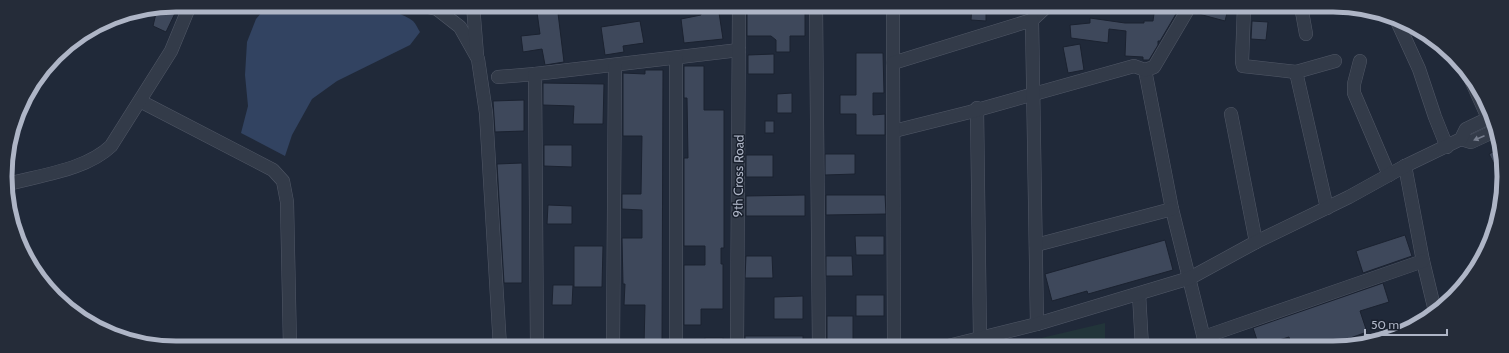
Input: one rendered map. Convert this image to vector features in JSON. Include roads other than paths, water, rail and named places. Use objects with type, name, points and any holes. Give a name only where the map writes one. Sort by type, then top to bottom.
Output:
[{"type":"street","points":[[12,183],[87,163],[101,156],[111,146],[171,51],[187,12]]},
{"type":"street","points":[[441,12],[460,27],[478,59]]},
{"type":"street","points":[[475,12],[478,59],[486,112],[500,341]]},
{"type":"street","name":"9th Cross Road","points":[[737,341],[739,12]]},
{"type":"street","points":[[816,12],[819,341]]},
{"type":"street","points":[[893,12],[894,341]]},
{"type":"street","points":[[893,63],[1032,20],[1041,12]]},
{"type":"street","points":[[894,131],[1134,66],[1146,70],[1154,67],[1186,12]]},
{"type":"street","points":[[1244,12],[1242,62],[1244,66],[1296,72],[1335,61]]},
{"type":"street","points":[[1302,12],[1306,34]]},
{"type":"street","points":[[1032,20],[1037,324]]},
{"type":"street","points":[[1400,27],[1419,69],[1447,147]]},
{"type":"street","points":[[498,77],[614,66],[739,50]]},
{"type":"street","points":[[676,58],[676,341]]},
{"type":"street","points":[[1360,61],[1354,84],[1354,93],[1389,175]]},
{"type":"street","points":[[614,66],[614,341]]},
{"type":"street","points":[[1146,70],[1172,209],[1205,341]]},
{"type":"street","points":[[1296,72],[1327,208]]},
{"type":"street","points":[[535,74],[537,341]]},
{"type":"street","points":[[140,101],[273,170],[283,181],[287,202],[290,341]]},
{"type":"street","points":[[977,108],[980,338]]},
{"type":"street","points":[[1231,114],[1256,242]]},
{"type":"street","points":[[966,341],[1037,324],[1190,278],[1256,242],[1327,208],[1405,166],[1447,147],[1461,139],[1466,129],[1486,120]]},
{"type":"street","points":[[1461,139],[1471,142],[1491,133]]},
{"type":"street","points":[[1405,166],[1423,261],[1434,306]]},
{"type":"street","points":[[1036,245],[1172,209]]},
{"type":"street","points":[[1208,341],[1423,261]]},
{"type":"street","points":[[1139,294],[1142,341]]},
{"type":"water","points":[[262,12],[392,12],[401,14],[413,21],[420,32],[410,45],[337,81],[312,99],[292,135],[285,156],[241,133],[248,106],[245,75],[247,42],[256,19]]}]
